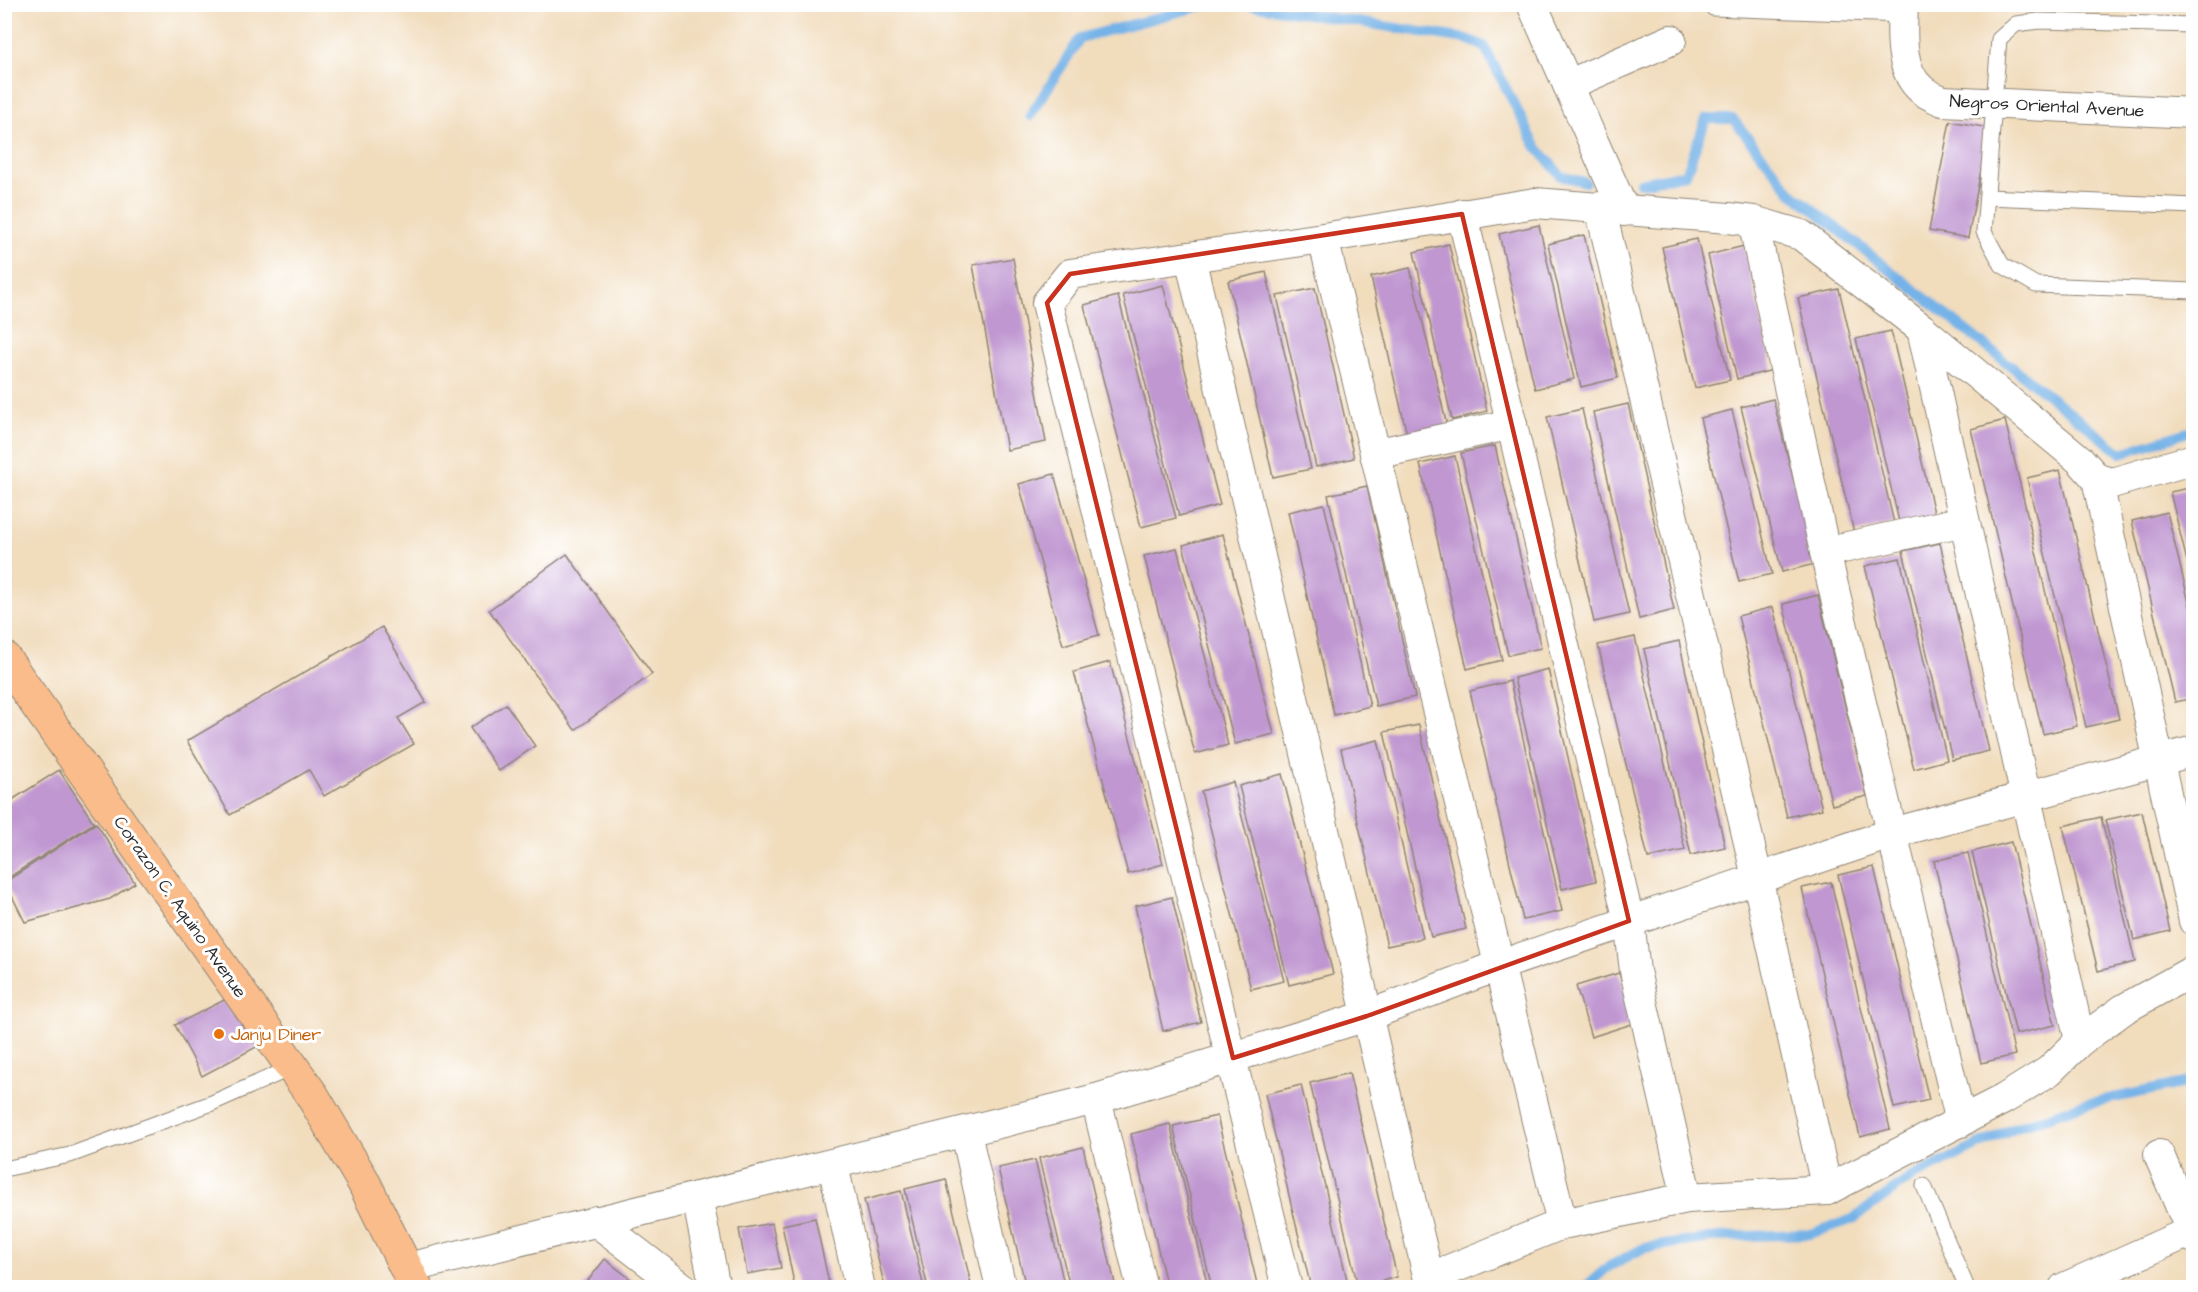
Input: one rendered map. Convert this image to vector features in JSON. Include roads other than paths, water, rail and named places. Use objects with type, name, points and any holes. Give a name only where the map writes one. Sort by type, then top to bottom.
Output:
[{"type":"main road","name":"Corazon C. Aquino Avenue","points":[[4,658],[293,1067],[363,1181],[412,1278]]},
{"type":"street","points":[[1532,4],[1568,85],[1612,209],[1827,1190]]},
{"type":"street","name":"Negros Oriental Avenue","points":[[1903,10],[1902,44],[1909,69],[1921,89],[1943,101],[2193,113]]},
{"type":"street","points":[[1568,85],[1671,39]]},
{"type":"street","points":[[1287,1287],[1233,1058],[1047,303],[1070,274],[1323,238],[1535,203],[1752,221],[1801,235],[1922,329],[2080,460],[2097,479],[2193,921]]},
{"type":"street","points":[[1462,214],[1629,921],[1635,971],[1687,1198]]},
{"type":"street","points":[[1752,221],[1825,552],[1961,1122]]},
{"type":"street","points":[[1323,238],[1497,966],[1562,1224]]},
{"type":"street","points":[[1190,257],[1430,1282],[1562,1224],[1687,1198],[1827,1190],[1961,1122],[2049,1071],[2080,1041],[2124,1009],[2193,970]]},
{"type":"street","points":[[1922,329],[2080,1041]]},
{"type":"street","points":[[1375,454],[1512,424]]},
{"type":"street","points":[[2097,479],[2112,483],[2193,459]]},
{"type":"street","points":[[1825,552],[1964,521]]},
{"type":"street","points":[[412,1278],[596,1221],[966,1133],[1096,1099],[1367,1016],[1497,966],[1893,833],[2193,751]]},
{"type":"street","points":[[1096,1099],[1142,1287]]},
{"type":"street","points":[[966,1133],[1001,1287]]},
{"type":"street","points":[[2064,1287],[2192,1233],[2159,1155]]},
{"type":"street","points":[[833,1165],[860,1287]]},
{"type":"street","points":[[696,1197],[715,1287]]},
{"type":"street","points":[[596,1221],[683,1287]]},
{"type":"lane","points":[[1713,8],[1903,10]]},
{"type":"lane","points":[[2193,25],[2039,21],[2016,24],[1999,39],[1984,232],[2002,266],[2036,285],[2193,291]]},
{"type":"lane","points":[[1987,197],[2193,206]]},
{"type":"lane","points":[[4,1169],[70,1155],[212,1103],[293,1067]]},
{"type":"lane","points":[[1924,1186],[1966,1287]]},
{"type":"waterway","points":[[1030,116],[1080,38],[1209,4]]},
{"type":"waterway","points":[[1245,4],[1466,39],[1484,46],[1536,146],[1561,176],[1585,182]]},
{"type":"waterway","points":[[1640,183],[1686,174],[1706,119],[1733,119],[1791,192],[2121,453],[2194,430]]},
{"type":"waterway","points":[[1584,1288],[1608,1267],[1644,1248],[1718,1237],[1810,1234],[1853,1219],[1910,1178],[2014,1128],[2085,1104],[2194,1081]]},
{"type":"place","name":"Janju Diner","points":[[219,1034]]}]
